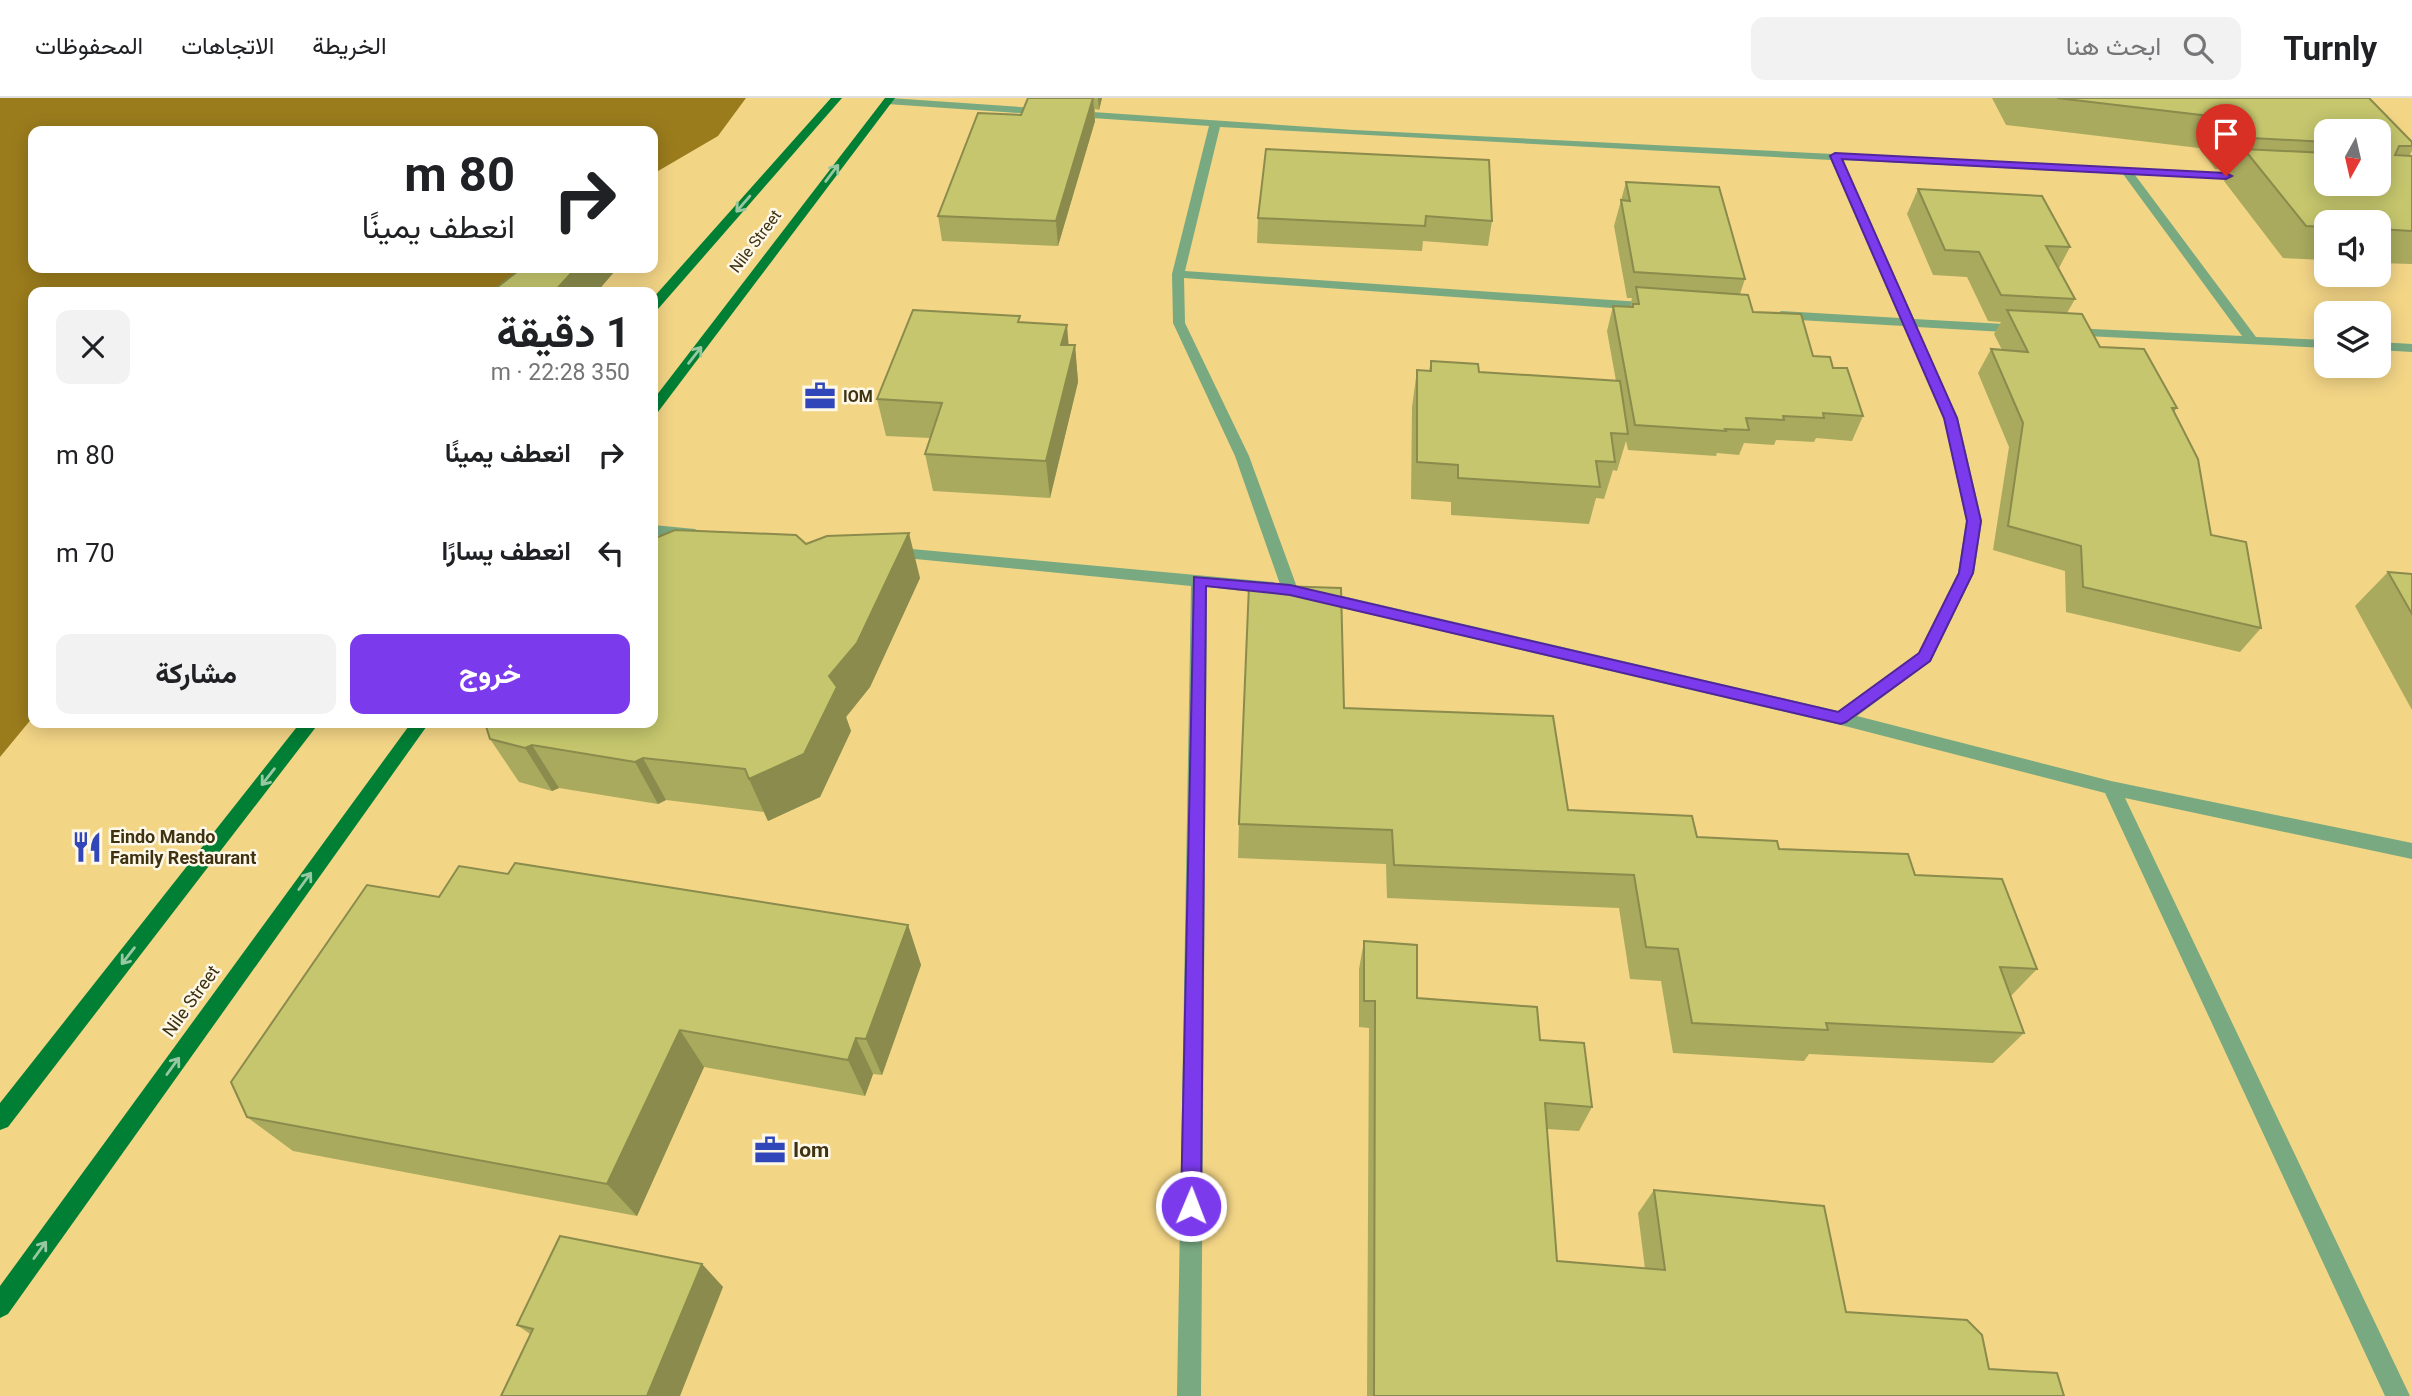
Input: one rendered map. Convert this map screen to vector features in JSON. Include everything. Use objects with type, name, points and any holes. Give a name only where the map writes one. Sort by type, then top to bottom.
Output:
[{"type":"main road","name":"Nile Street","points":[[658,300],[837,98]]},
{"type":"main road","name":"Nile Street","points":[[658,402],[888,100]]},
{"type":"main road","points":[[0,1120],[306,728]]},
{"type":"main road","name":"Nile Street","points":[[0,1306],[415,728]]},
{"type":"street","points":[[888,100],[1354,133],[2259,178]]},
{"type":"street","points":[[1215,124],[1178,274],[1180,323],[1242,456],[1290,590]]},
{"type":"street","points":[[1835,156],[1951,418],[1974,521],[1966,573],[1925,657],[1841,718]]},
{"type":"street","points":[[2127,172],[2252,340]]},
{"type":"street","points":[[1178,274],[1675,308]]},
{"type":"street","points":[[1772,314],[2033,330]]},
{"type":"street","points":[[2060,331],[2314,343]]},
{"type":"street","points":[[2391,347],[2412,348]]},
{"type":"street","points":[[658,530],[708,535]]},
{"type":"street","points":[[874,550],[1290,590],[1841,718],[2111,788],[2412,851]]},
{"type":"street","points":[[1189,1396],[1199,581]]},
{"type":"street","points":[[2111,788],[2398,1396]]},
{"type":"shaded area","points":[[0,98],[746,98],[718,136],[658,171],[658,126],[28,126],[28,273],[521,273],[503,287],[28,287],[28,723],[0,757]]},
{"type":"building","points":[[1028,98],[1093,98],[1056,221],[938,216],[978,113],[1021,115]]},
{"type":"building","points":[[2057,98],[2369,98],[2390,119],[2314,119],[2314,141],[2234,137],[2218,117]]},
{"type":"building","points":[[2391,121],[2412,142],[2412,146],[2399,146],[2395,155],[2412,156],[2412,231],[2391,230],[2391,210],[2314,210],[2314,226],[2306,226],[2244,149],[2314,152],[2314,196],[2391,196]]},
{"type":"building","points":[[1266,149],[1489,160],[1492,221],[1426,216],[1425,226],[1258,218]]},
{"type":"building","points":[[1626,182],[1719,187],[1745,279],[1634,272],[1621,200],[1630,201]]},
{"type":"building","points":[[1918,189],[2042,196],[2070,247],[2046,246],[2075,299],[2001,295],[1979,252],[1945,250]]},
{"type":"building","points":[[516,273],[571,273],[559,287],[497,287]]},
{"type":"building","points":[[1636,287],[1748,295],[1753,312],[1801,314],[1813,356],[1830,357],[1833,368],[1847,368],[1863,416],[1823,413],[1824,418],[1746,418],[1749,430],[1725,429],[1726,431],[1635,425],[1613,306],[1633,307],[1633,304],[1639,304]]},
{"type":"building","points":[[913,310],[1020,316],[1018,322],[1067,325],[1061,345],[1075,345],[1046,461],[925,454],[942,403],[877,399]]},
{"type":"building","points":[[2007,310],[2082,314],[2100,347],[2144,349],[2177,408],[2172,408],[2198,459],[2211,535],[2246,542],[2261,628],[2083,587],[2081,546],[2008,526],[2023,423],[1991,349],[2028,352]]},
{"type":"building","points":[[1431,361],[1478,364],[1479,372],[1620,381],[1628,434],[1611,433],[1615,462],[1596,461],[1600,487],[1458,478],[1458,465],[1417,462],[1417,370],[1431,371]]},
{"type":"building","points":[[675,530],[796,535],[806,544],[827,536],[909,533],[857,643],[829,676],[837,687],[804,754],[749,779],[745,769],[643,758],[635,762],[532,745],[525,748],[490,739],[487,728],[658,728],[658,537]]},
{"type":"building","points":[[2388,572],[2412,574],[2412,614]]},
{"type":"building","points":[[1249,585],[1341,588],[1344,708],[1553,716],[1568,810],[1692,816],[1697,837],[1777,841],[1779,849],[1908,854],[1915,875],[2002,879],[2037,969],[2000,967],[2024,1033],[1826,1023],[1828,1030],[1692,1023],[1678,949],[1646,947],[1634,875],[1394,865],[1392,830],[1239,824]]},
{"type":"building","points":[[515,863],[908,925],[866,1039],[856,1038],[848,1060],[680,1030],[607,1184],[247,1117],[231,1082],[367,885],[439,897],[459,866],[508,874]]},
{"type":"building","points":[[1364,941],[1417,945],[1417,998],[1537,1007],[1540,1040],[1584,1043],[1592,1107],[1545,1103],[1557,1261],[1665,1270],[1654,1190],[1824,1206],[1846,1312],[1967,1320],[1982,1335],[1989,1369],[2057,1373],[2064,1396],[1374,1396],[1375,1001],[1364,1001]]},
{"type":"building","points":[[560,1236],[702,1264],[647,1396],[501,1396],[533,1329],[517,1325]]},
{"type":"place","name":"IOM","points":[[820,396]]},
{"type":"place","name":"Eindo Mando Family Restaurant","points":[[87,847]]},
{"type":"place","name":"Iom","points":[[770,1150]]},
{"type":"route","points":[[1191,1206],[1199,581],[1290,590],[1841,718],[1925,657],[1966,573],[1974,521],[1951,418],[1835,156],[2226,176]]}]
